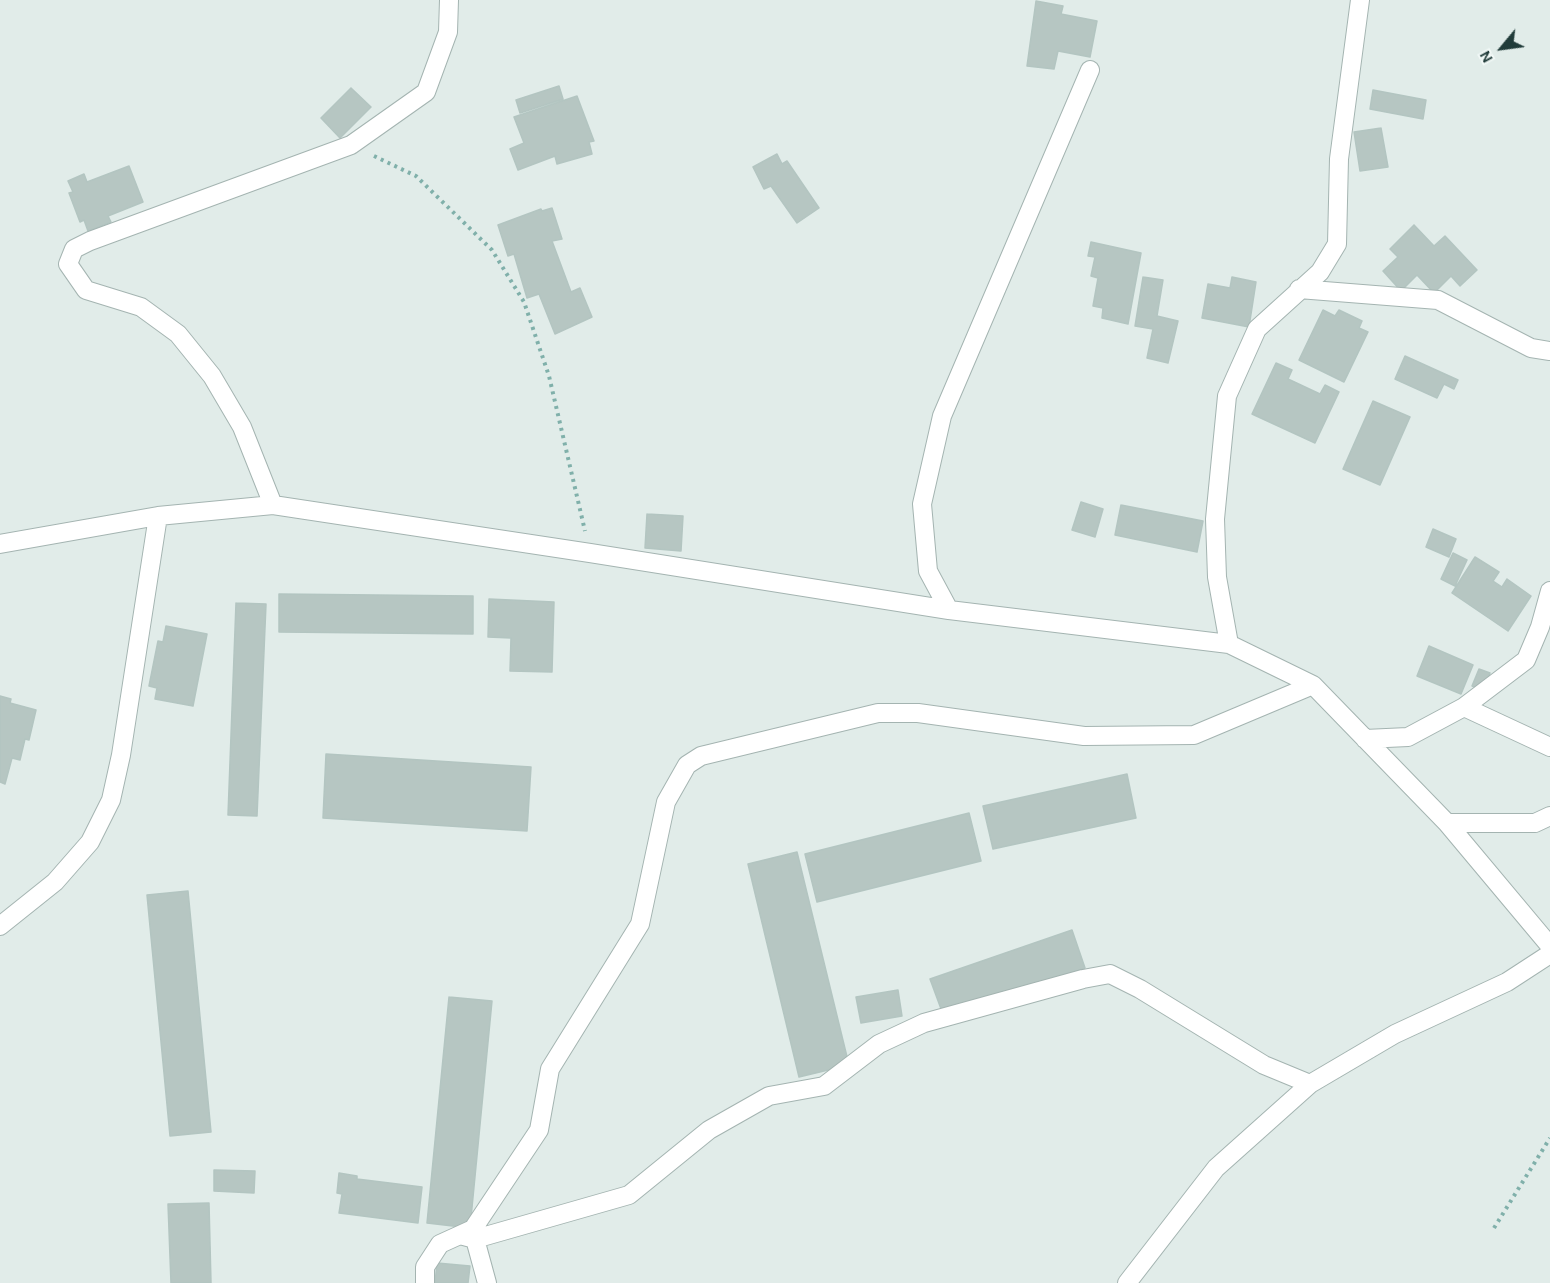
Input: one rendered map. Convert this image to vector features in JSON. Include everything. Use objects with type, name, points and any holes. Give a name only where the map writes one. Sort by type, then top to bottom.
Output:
[{"type":"street","points":[[273,505],[242,427],[212,376],[178,334],[141,307],[86,290],[68,264],[74,249],[90,242],[351,145],[426,92],[448,32],[449,0]]},
{"type":"street","points":[[1229,644],[1217,577],[1215,519],[1227,396],[1257,329],[1320,272],[1337,244],[1339,159],[1360,0]]},
{"type":"street","points":[[948,610],[928,571],[922,504],[942,416],[1090,70]]},
{"type":"street","points":[[1299,289],[1438,300],[1531,348],[1550,351]]},
{"type":"street","points":[[0,544],[158,516],[273,505],[948,610],[1229,644],[1313,685],[1447,824],[1550,946]]},
{"type":"street","points":[[0,926],[55,882],[90,842],[111,800],[121,755],[158,516]]},
{"type":"street","points":[[1365,739],[1408,737],[1464,707],[1526,660],[1540,627],[1550,591]]},
{"type":"street","points":[[467,1237],[539,1130],[550,1070],[640,924],[666,802],[687,765],[701,756],[878,713],[918,712],[1084,736],[1194,735],[1313,685]]},
{"type":"street","points":[[1464,707],[1550,747]]},
{"type":"street","points":[[1447,824],[1535,823],[1550,816]]},
{"type":"street","points":[[1127,1283],[1216,1168],[1310,1084],[1395,1034],[1507,982],[1550,954]]},
{"type":"street","points":[[425,1283],[425,1267],[440,1244],[629,1194],[709,1130],[769,1096],[824,1086],[879,1044],[924,1023],[1092,978],[1110,974],[1140,989],[1264,1065],[1310,1084]]},
{"type":"street","points":[[467,1237],[487,1283]]},
{"type":"path","points":[[351,145],[416,176],[492,250],[524,302],[549,376],[590,553]]},
{"type":"path","points":[[1494,1228],[1550,1138]]},
{"type":"building","points":[[1036,1],[1063,6],[1061,14],[1097,21],[1090,57],[1058,51],[1054,69],[1027,66]]},
{"type":"building","points":[[559,86],[563,99],[520,113],[516,100]]},
{"type":"building","points":[[351,88],[371,107],[340,138],[321,118]]},
{"type":"building","points":[[1373,90],[1426,100],[1423,119],[1370,109]]},
{"type":"building","points":[[577,96],[594,141],[589,142],[592,154],[557,164],[555,156],[518,170],[510,149],[524,143],[514,117]]},
{"type":"building","points":[[1381,128],[1388,167],[1360,171],[1354,132]]},
{"type":"building","points":[[777,154],[782,164],[787,161],[819,208],[797,223],[771,186],[764,189],[753,167]]},
{"type":"building","points":[[129,166],[143,202],[108,216],[111,222],[88,231],[84,220],[80,222],[69,193],[73,192],[68,181],[84,174],[87,182]]},
{"type":"building","points":[[552,208],[562,239],[552,241],[571,292],[580,288],[592,317],[555,334],[539,294],[527,298],[514,254],[508,256],[498,225],[541,209],[542,211]]},
{"type":"building","points":[[1414,225],[1434,246],[1445,236],[1477,270],[1460,286],[1451,276],[1434,293],[1417,275],[1401,291],[1383,271],[1398,257],[1390,249]]},
{"type":"building","points":[[1091,242],[1141,253],[1128,324],[1102,318],[1103,308],[1093,306],[1098,278],[1091,276],[1095,257],[1088,256]]},
{"type":"building","points":[[1143,277],[1163,280],[1157,316],[1178,321],[1168,363],[1147,358],[1153,329],[1135,326]]},
{"type":"building","points":[[1232,277],[1256,282],[1249,327],[1202,318],[1208,284],[1230,288]]},
{"type":"building","points":[[1323,310],[1335,316],[1339,310],[1362,321],[1359,328],[1368,332],[1344,382],[1299,360]]},
{"type":"building","points":[[1405,356],[1458,380],[1454,389],[1444,384],[1437,398],[1395,379]]},
{"type":"building","points":[[1276,363],[1292,370],[1288,379],[1320,394],[1325,385],[1339,392],[1315,443],[1252,414]]},
{"type":"building","points":[[1373,401],[1410,417],[1380,485],[1343,469]]},
{"type":"building","points":[[1081,502],[1103,509],[1095,537],[1072,530]]},
{"type":"building","points":[[1121,505],[1203,521],[1197,552],[1115,535]]},
{"type":"building","points":[[647,514],[683,516],[681,551],[645,548]]},
{"type":"building","points":[[1433,529],[1456,539],[1449,557],[1426,547]]},
{"type":"building","points":[[1453,553],[1467,560],[1455,586],[1441,579]]},
{"type":"building","points":[[1475,557],[1499,572],[1493,581],[1502,587],[1507,579],[1531,596],[1508,631],[1452,593]]},
{"type":"building","points":[[279,594],[473,596],[473,634],[279,632]]},
{"type":"building","points":[[489,599],[554,602],[552,672],[510,671],[511,638],[488,637]]},
{"type":"building","points":[[236,603],[266,604],[257,816],[228,815]]},
{"type":"building","points":[[166,626],[207,634],[193,706],[155,699],[157,688],[149,686],[158,641],[163,642]]},
{"type":"building","points":[[1429,646],[1473,665],[1461,694],[1417,676]]},
{"type":"building","points":[[1479,669],[1490,673],[1483,690],[1472,686]]},
{"type":"building","points":[[0,696],[11,699],[10,703],[36,710],[29,740],[25,739],[20,760],[12,758],[5,784],[0,782]]},
{"type":"building","points":[[326,754],[531,767],[527,831],[323,818]]},
{"type":"building","points":[[1127,774],[1136,818],[993,849],[983,806]]},
{"type":"building","points":[[969,813],[981,861],[817,902],[805,854]]},
{"type":"building","points":[[797,852],[849,1065],[799,1077],[748,864]]},
{"type":"building","points":[[188,891],[211,1132],[170,1136],[147,895]]},
{"type":"building","points":[[1072,930],[1085,968],[944,1017],[930,979]]},
{"type":"building","points":[[898,990],[902,1016],[861,1023],[856,997]]},
{"type":"building","points":[[449,997],[492,1001],[470,1228],[427,1223]]},
{"type":"building","points":[[214,1170],[255,1171],[254,1193],[214,1191]]},
{"type":"building","points":[[339,1173],[357,1176],[357,1179],[422,1187],[418,1223],[339,1213],[342,1194],[337,1193]]},
{"type":"building","points":[[209,1203],[211,1283],[171,1283],[168,1204]]},
{"type":"building","points":[[437,1263],[470,1266],[468,1283],[435,1283]]}]
